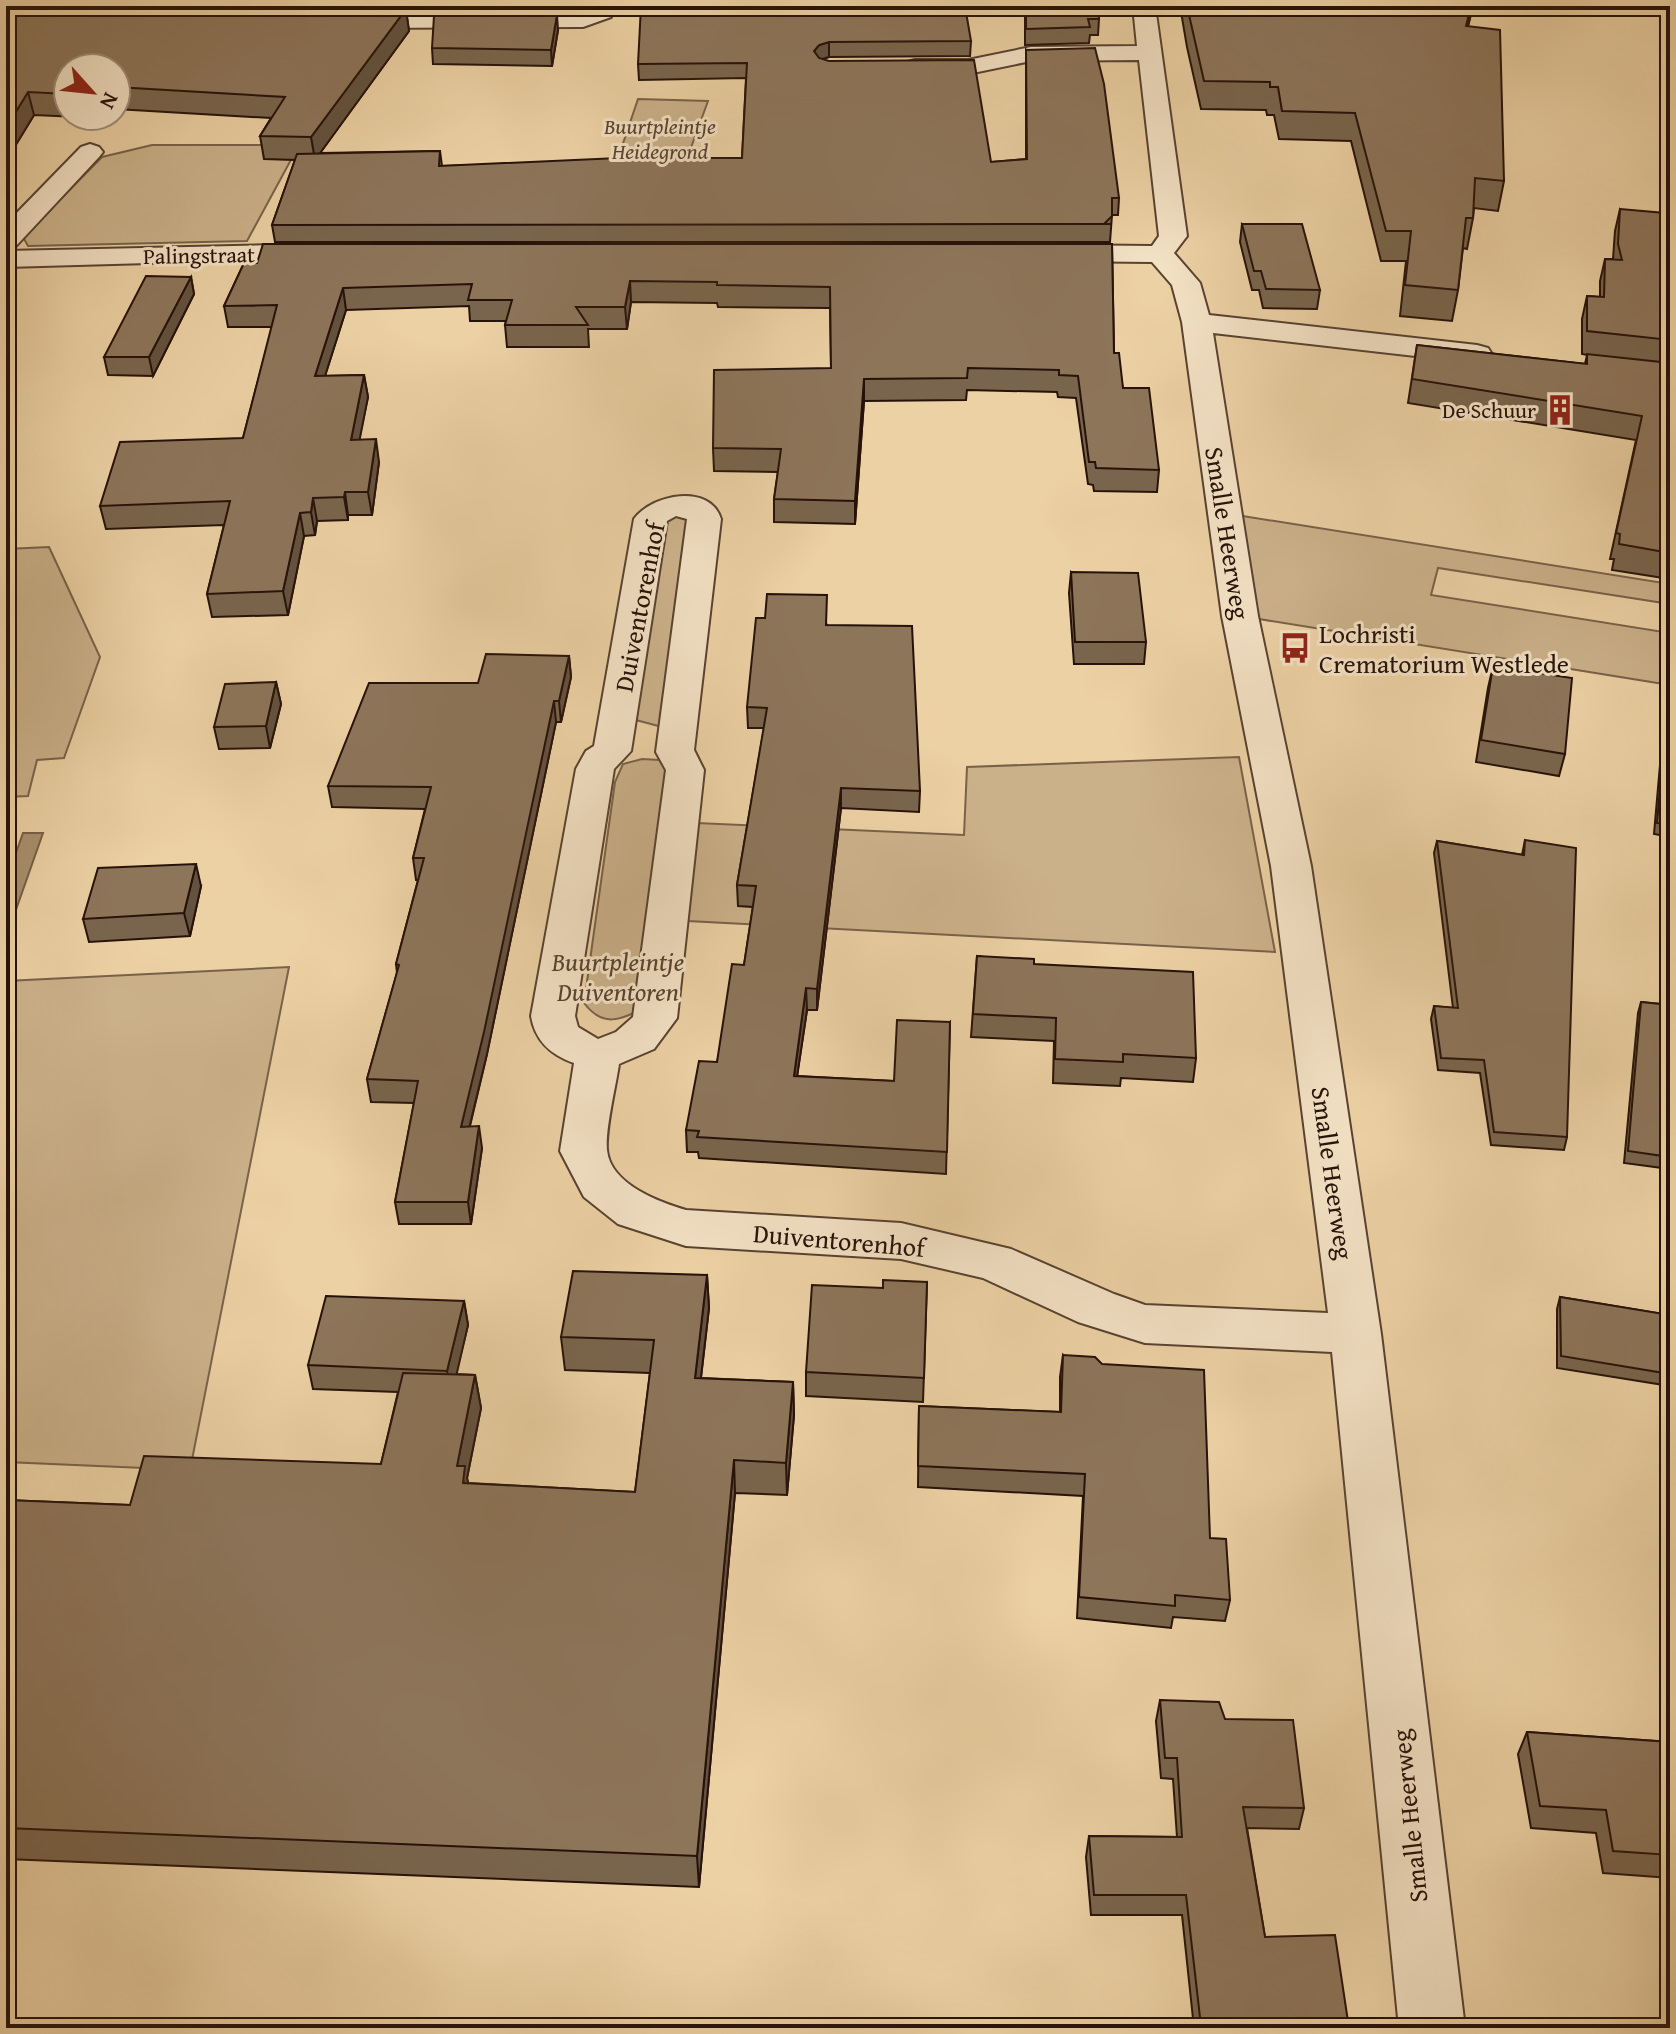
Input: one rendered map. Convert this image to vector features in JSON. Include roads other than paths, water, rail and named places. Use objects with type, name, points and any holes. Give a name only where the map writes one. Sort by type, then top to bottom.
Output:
[{"type":"street","points":[[342,6],[341,14],[362,21],[378,21],[583,20],[603,12],[604,6]]},
{"type":"street","points":[[1032,253],[1160,254],[1173,236],[1144,6]]},
{"type":"street","points":[[891,67],[968,67],[1031,54],[1151,53]]},
{"type":"street","points":[[6,240],[90,152]]},
{"type":"street","name":"Palingstraat","points":[[6,259],[344,252]]},
{"type":"street","name":"Smalle Heerweg","points":[[1160,254],[1186,283],[1197,322],[1240,616],[1291,866],[1356,1334],[1432,2028]]},
{"type":"street","points":[[1197,322],[1500,356]]},
{"type":"street","name":"Duiventorenhof","points":[[680,506],[698,510],[704,519],[675,752],[683,761],[685,770],[655,1018],[648,1031],[636,1042],[598,1054],[563,1041],[554,1029],[553,1016],[595,769],[600,759],[612,751],[651,519],[661,509],[680,506]]},
{"type":"street","points":[[612,751],[644,744],[675,752]]},
{"type":"street","name":"Duiventorenhof","points":[[598,1054],[583,1151],[601,1185],[635,1212],[686,1228],[917,1244],[994,1262],[1096,1308],[1145,1324],[1356,1334]]},
{"type":"place","name":"De Schuur","points":[[1560,410]]},
{"type":"place","name":"Lochristi Crematorium Westlede","points":[[1295,648]]},
{"type":"park label","name":"Buurtpleintje Heidegrond","points":[[660,138]]},
{"type":"park label","name":"Buurtpleintje Duiventoren","points":[[618,976]]}]
